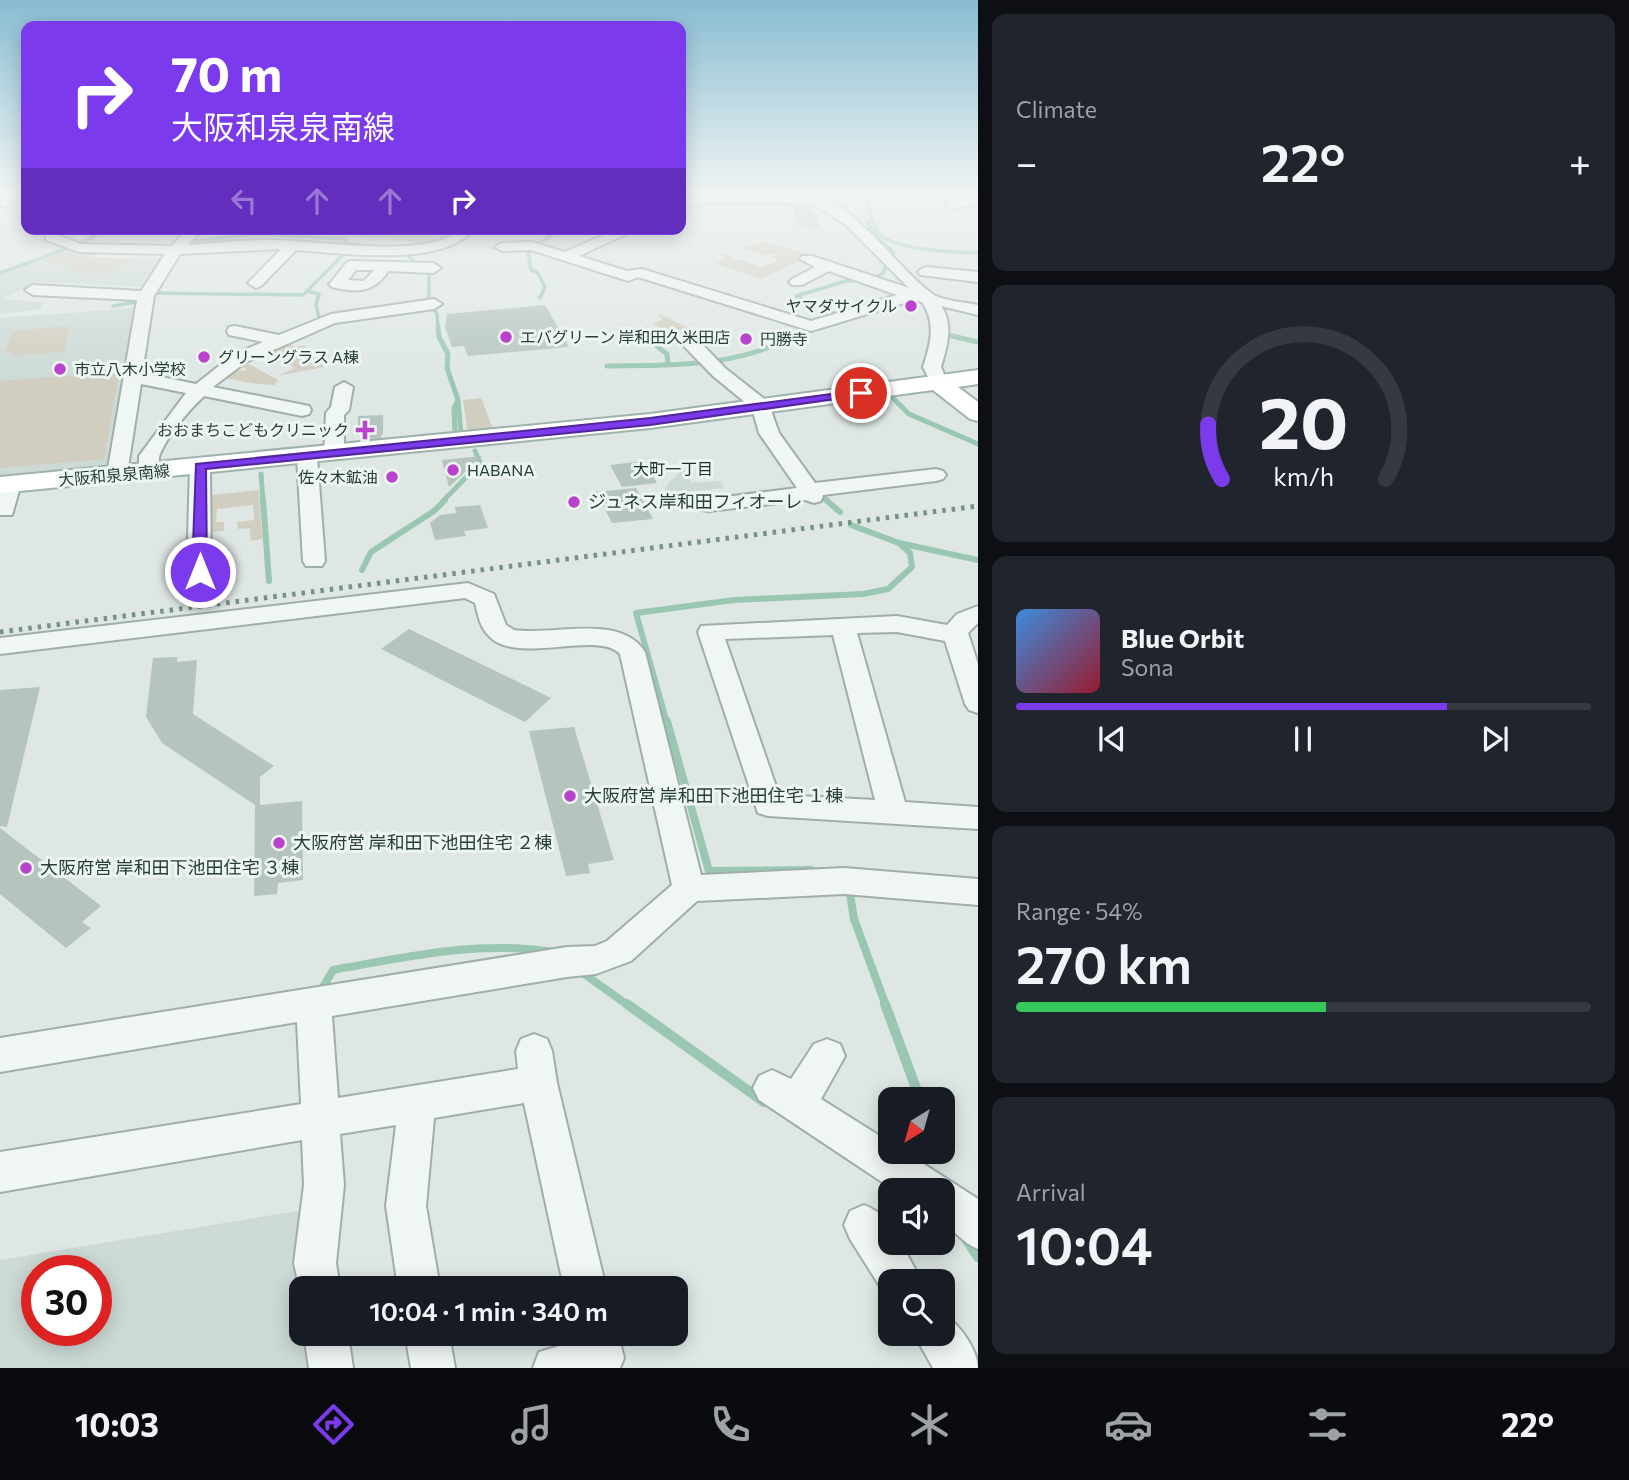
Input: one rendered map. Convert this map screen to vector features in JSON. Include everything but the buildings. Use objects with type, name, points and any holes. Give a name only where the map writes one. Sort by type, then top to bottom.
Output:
[{"type":"main road","name":"大阪和泉泉南線","points":[[6,485],[650,421],[978,377]]},
{"type":"main road","points":[[939,383],[978,414]]},
{"type":"street","points":[[117,474],[146,296],[153,279],[169,257]]},
{"type":"street","points":[[256,283],[281,257]]},
{"type":"street","points":[[149,471],[149,456],[185,404],[240,358],[331,319],[436,308],[434,257]]},
{"type":"street","points":[[574,257],[628,275],[637,272],[811,326],[920,296],[928,290],[925,266],[978,277]]},
{"type":"street","points":[[883,257],[938,314],[940,323],[932,367],[939,383]]},
{"type":"street","points":[[807,259],[920,296],[978,310]]},
{"type":"street","points":[[797,282],[828,266]]},
{"type":"street","points":[[383,267],[433,268]]},
{"type":"street","points":[[43,293],[80,290],[146,296]]},
{"type":"street","points":[[235,331],[283,341]]},
{"type":"street","points":[[691,347],[713,373],[761,406],[769,433],[812,494]]},
{"type":"street","points":[[134,377],[302,410]]},
{"type":"street","points":[[334,454],[335,413],[340,410],[344,387]]},
{"type":"street","points":[[307,457],[314,561]]},
{"type":"street","points":[[200,466],[190,519],[204,567]]},
{"type":"street","points":[[709,505],[913,482],[936,475]]},
{"type":"street","points":[[4,510],[6,485]]},
{"type":"street","points":[[0,646],[468,590],[486,599],[494,625],[500,634],[516,640],[609,637],[623,642],[632,652],[689,889]]},
{"type":"street","points":[[977,698],[956,635],[959,625],[978,614]]},
{"type":"street","points":[[956,635],[897,624],[710,632],[768,804],[978,818]]},
{"type":"street","points":[[843,627],[893,813]]},
{"type":"street","points":[[0,1055],[575,962],[619,951],[689,889],[844,881],[978,891]]},
{"type":"street","points":[[314,1005],[324,1185],[315,1263],[317,1276]]},
{"type":"street","points":[[827,1056],[785,1096],[911,1178]]},
{"type":"street","points":[[0,1172],[417,1103],[536,1067],[582,1276]]},
{"type":"street","points":[[417,1103],[405,1206],[417,1276]]},
{"type":"street","points":[[864,1225],[893,1269]]},
{"type":"street","points":[[328,1346],[331,1368]]},
{"type":"street","points":[[429,1346],[433,1368]]},
{"type":"street","points":[[555,1368],[602,1359],[599,1346]]},
{"type":"street","points":[[944,1346],[959,1368]]},
{"type":"shaded area","points":[[46,257],[162,259],[141,287],[37,282],[2,299],[43,302],[40,309],[0,314],[0,275]]},
{"type":"shaded area","points":[[52,257],[131,259],[117,270],[104,274],[70,272],[73,270],[69,265],[42,261]]},
{"type":"shaded area","points":[[723,257],[733,257],[730,260],[741,260],[762,267],[778,260],[771,257],[807,257],[761,279],[716,264],[726,258]]},
{"type":"shaded area","points":[[136,308],[112,465],[0,476],[0,318]]},
{"type":"shaded area","points":[[660,314],[692,330],[656,343],[626,332],[634,327],[656,336],[668,331],[652,324],[663,319],[658,316]]},
{"type":"shaded area","points":[[70,326],[64,352],[11,356],[11,352],[5,353],[12,331]]},
{"type":"shaded area","points":[[291,344],[295,347],[303,345],[324,367],[277,376],[295,368],[269,352]]},
{"type":"shaded area","points":[[247,363],[278,380],[274,385],[284,386],[251,383],[220,377],[229,369],[245,371],[247,369],[240,366]]},
{"type":"shaded area","points":[[119,372],[104,459],[0,468],[0,381]]},
{"type":"shaded area","points":[[481,398],[493,429],[468,433],[463,400]]},
{"type":"shaded area","points":[[683,469],[692,483],[720,481],[724,488],[662,495],[668,483]]},
{"type":"shaded area","points":[[259,490],[262,539],[251,541],[250,528],[238,529],[237,522],[254,520],[253,505],[217,509],[216,522],[224,522],[224,531],[205,533],[205,496]]},
{"type":"shaded area","points":[[309,1209],[302,1276],[289,1276],[289,1346],[316,1346],[319,1368],[0,1368],[0,1260],[21,1257],[21,1346],[112,1346],[112,1255],[30,1255]]},
{"type":"waterway","points":[[0,273],[44,257]]},
{"type":"waterway","points":[[152,298],[152,293],[303,295],[341,257]]},
{"type":"waterway","points":[[410,257],[416,264],[429,265],[429,302],[437,314],[438,329]]},
{"type":"waterway","points":[[529,257],[531,270],[537,272],[545,287],[540,298]]},
{"type":"waterway","points":[[840,316],[796,296],[846,281],[871,280],[883,273],[886,266]]},
{"type":"waterway","points":[[310,292],[319,294],[316,305],[320,321],[315,324]]},
{"type":"waterway","points":[[113,306],[137,302]]},
{"type":"waterway","points":[[804,328],[808,325]]},
{"type":"waterway","points":[[438,327],[439,337],[448,354],[447,368],[458,400],[454,408],[455,435]]},
{"type":"waterway","points":[[668,365],[711,362],[736,357],[761,350],[804,328]]},
{"type":"waterway","points":[[622,332],[649,340],[667,354],[668,365]]},
{"type":"waterway","points":[[948,335],[978,342]]},
{"type":"waterway","points":[[607,366],[668,365]]},
{"type":"waterway","points":[[889,394],[909,414],[978,444]]},
{"type":"waterway","points":[[458,401],[461,434]]},
{"type":"waterway","points":[[443,501],[480,463],[475,451]]},
{"type":"waterway","points":[[261,474],[263,501]]},
{"type":"waterway","points":[[816,491],[828,501]]},
{"type":"waterway","points":[[263,500],[269,581]]},
{"type":"waterway","points":[[362,570],[371,552],[434,511],[445,500]]},
{"type":"waterway","points":[[826,500],[840,512]]},
{"type":"waterway","points":[[851,525],[899,543]]},
{"type":"waterway","points":[[667,723],[636,613],[734,600],[863,594],[888,589],[912,567],[910,553],[899,543]]},
{"type":"waterway","points":[[899,543],[978,560]]},
{"type":"waterway","points":[[667,721],[709,871],[811,870]]},
{"type":"waterway","points":[[849,888],[854,919],[886,1006]]},
{"type":"waterway","points":[[322,989],[333,970],[415,955],[497,948],[553,952]]},
{"type":"waterway","points":[[580,971],[629,1006]]},
{"type":"waterway","points":[[627,1004],[764,1102]]},
{"type":"waterway","points":[[885,1004],[916,1087]]},
{"type":"waterway","points":[[915,1170],[918,1164]]},
{"type":"waterway","points":[[966,1239],[978,1257]]},
{"type":"railway","points":[[0,632],[978,506]]},
{"type":"place","name":"ヤマダサイクル","points":[[911,306]]},
{"type":"place","name":"エバグリーン 岸和田久米田店","points":[[506,337]]},
{"type":"place","name":"円勝寺","points":[[746,339]]},
{"type":"place","name":"グリーングラス A棟","points":[[204,357]]},
{"type":"place","name":"市立八木小学校","points":[[60,369]]},
{"type":"place","name":"おおまちこどもクリニック","points":[[365,430]]},
{"type":"place","name":"HABANA","points":[[453,470]]},
{"type":"place","name":"佐々木鉱油","points":[[392,477]]},
{"type":"place","name":"ジュネス岸和田フィオーレ","points":[[574,502]]},
{"type":"place","name":"大阪府営 岸和田下池田住宅 １棟","points":[[570,796]]},
{"type":"place","name":"大阪府営 岸和田下池田住宅 ２棟","points":[[279,843]]},
{"type":"place","name":"大阪府営 岸和田下池田住宅 ３棟","points":[[26,868]]},
{"type":"district","name":"大町一丁目","points":[[673,469]]},
{"type":"route","points":[[200,572],[200,466],[650,421],[861,393]]}]
